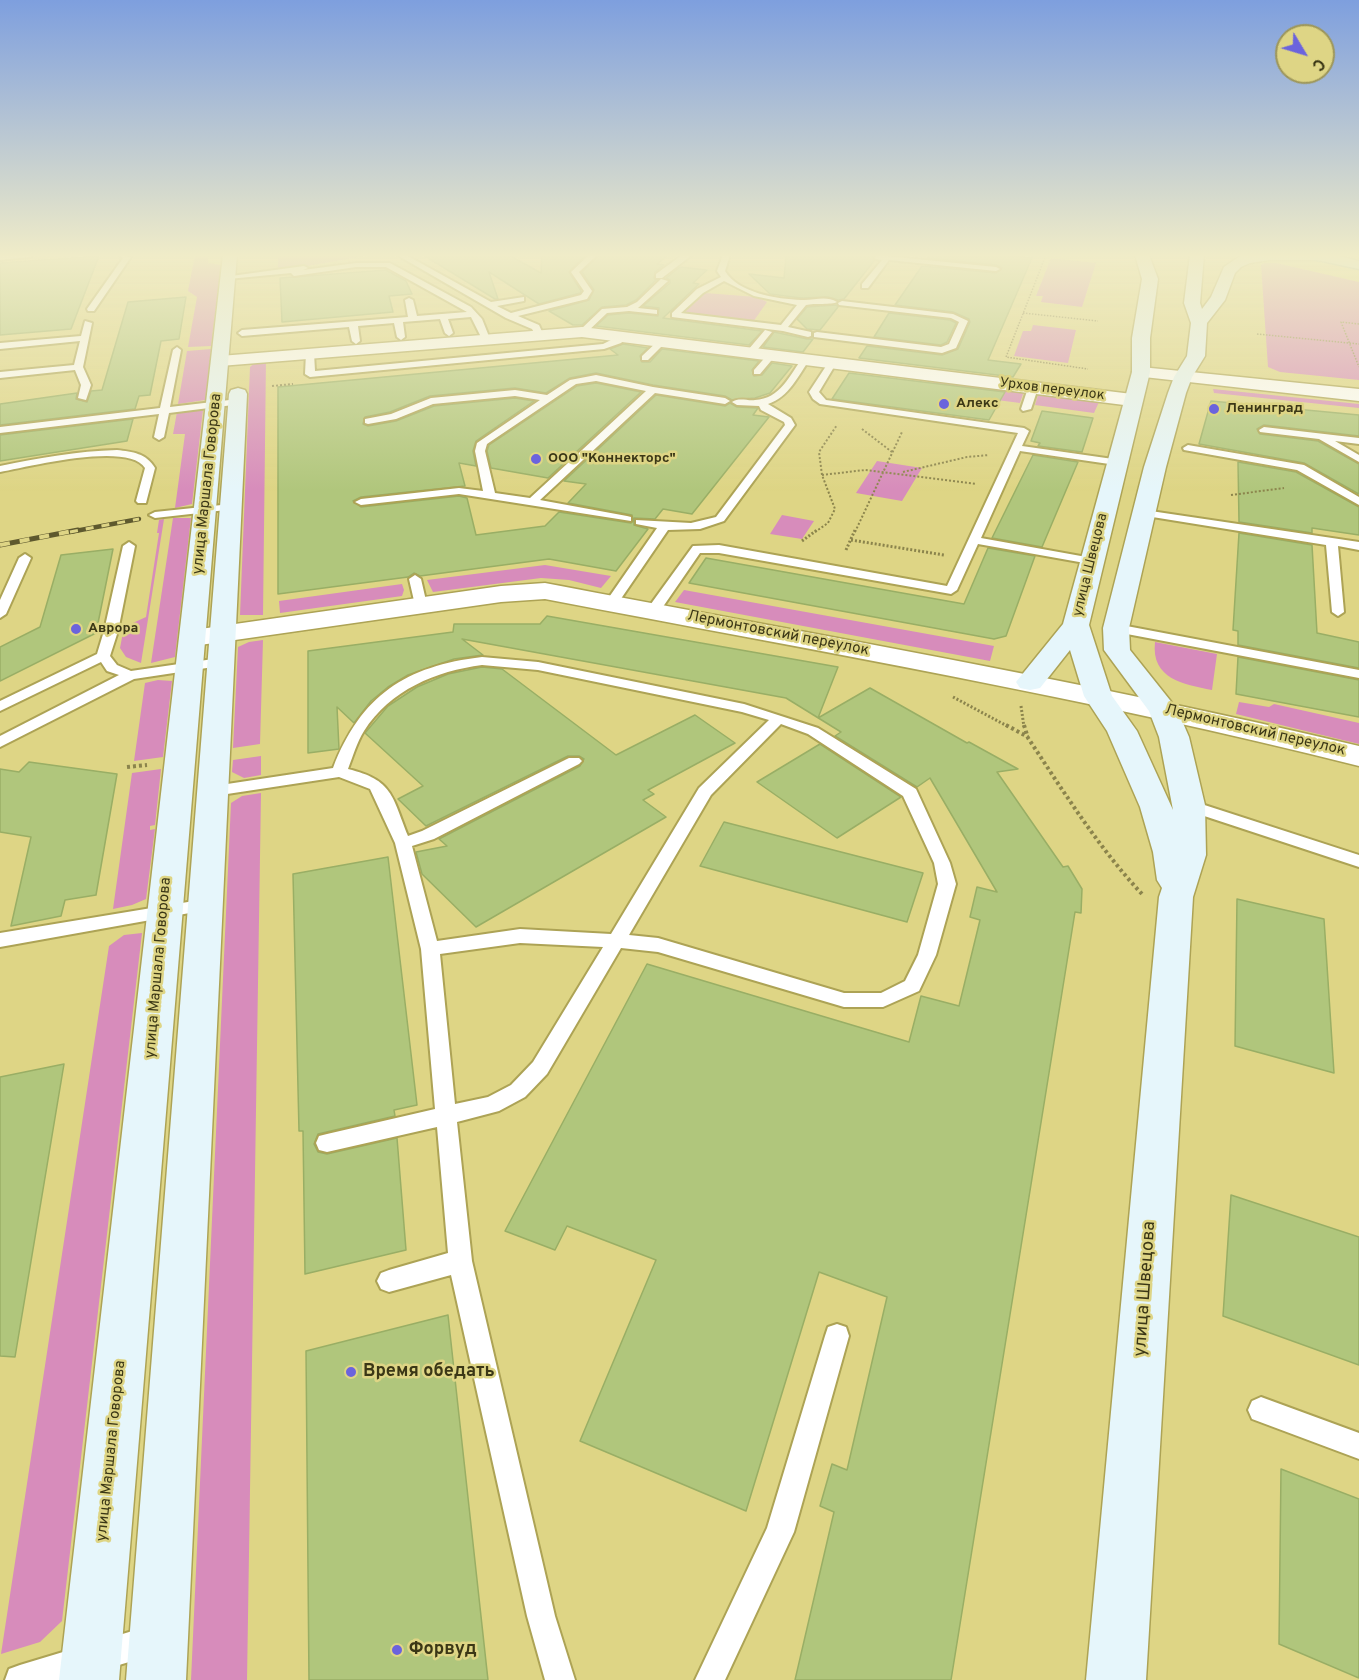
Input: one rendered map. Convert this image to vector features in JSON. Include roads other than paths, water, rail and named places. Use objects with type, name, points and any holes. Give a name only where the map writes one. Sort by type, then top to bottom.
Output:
[{"type":"street","name":"улица Маршала Говорова","points":[[90,1669],[165,912],[207,650],[227,403],[236,343],[235,333]]},
{"type":"street","name":"Урхов переулок","points":[[236,343],[307,339],[486,339],[552,333]]},
{"type":"street","name":"Урхов переулок","points":[[593,333],[1132,400]]},
{"type":"street","name":"улица Швецова","points":[[1116,1680],[1160,896],[1170,852],[1156,807],[1122,731],[1098,696],[1076,625],[1116,462],[1141,372],[1142,333]]},
{"type":"street","name":"улица Швецова","points":[[1160,896],[1189,855],[1189,805],[1174,737],[1163,709],[1129,668],[1118,650],[1116,628],[1144,513],[1182,377],[1196,356],[1198,333]]},
{"type":"street","points":[[1141,372],[1359,395]]},
{"type":"street","name":"Лермонтовский переулок","points":[[207,650],[421,606],[517,592],[545,591],[653,611],[1025,690],[1098,696],[1163,709],[1359,756]]},
{"type":"street","points":[[1025,690],[1076,625]]},
{"type":"street","name":"улица Маршала Говорова","points":[[156,1680],[214,791],[207,650]]},
{"type":"lane","points":[[83,398],[86,385],[78,367],[85,333]]},
{"type":"lane","points":[[236,343],[265,333]]},
{"type":"lane","points":[[282,333],[307,339],[324,333]]},
{"type":"lane","points":[[355,333],[356,341]]},
{"type":"lane","points":[[483,333],[486,339]]},
{"type":"lane","points":[[751,352],[767,333]]},
{"type":"lane","points":[[810,333],[942,350],[953,346],[959,333]]},
{"type":"lane","points":[[307,339],[310,374],[359,374],[604,346],[623,337]]},
{"type":"lane","points":[[0,346],[84,338]]},
{"type":"lane","points":[[645,358],[663,341]]},
{"type":"lane","points":[[159,437],[177,350]]},
{"type":"lane","points":[[757,372],[772,355]]},
{"type":"lane","points":[[738,402],[763,404],[778,397],[806,359]]},
{"type":"lane","points":[[653,611],[697,549],[719,549],[951,591],[1024,431],[833,404],[816,397],[814,392],[833,362]]},
{"type":"lane","points":[[0,375],[78,367]]},
{"type":"lane","points":[[490,496],[480,451],[482,443],[573,382],[584,379],[616,381],[653,390],[725,400]]},
{"type":"lane","points":[[1018,430],[1033,388]]},
{"type":"lane","points":[[532,502],[653,390]]},
{"type":"lane","points":[[368,421],[393,417],[432,401],[515,393],[548,398]]},
{"type":"lane","points":[[0,430],[227,403]]},
{"type":"lane","points":[[640,522],[688,527],[708,524],[720,519],[790,425],[788,420],[764,408],[763,404]]},
{"type":"lane","points":[[1264,430],[1359,441]]},
{"type":"lane","points":[[1318,436],[1359,459]]},
{"type":"lane","points":[[1188,448],[1294,465],[1311,472],[1359,502]]},
{"type":"lane","points":[[1015,451],[1116,462]]},
{"type":"lane","points":[[0,469],[91,454],[132,455],[144,460],[150,468],[142,501]]},
{"type":"lane","points":[[361,502],[459,491],[627,519]]},
{"type":"lane","points":[[155,515],[218,508]]},
{"type":"lane","points":[[1144,513],[1359,546]]},
{"type":"lane","points":[[611,603],[657,540],[664,526]]},
{"type":"lane","points":[[974,540],[1092,562]]},
{"type":"lane","points":[[1332,542],[1338,612]]},
{"type":"lane","points":[[0,707],[103,656],[111,631],[129,546]]},
{"type":"lane","points":[[0,614],[24,558]]},
{"type":"lane","points":[[415,579],[421,606]]},
{"type":"lane","points":[[1116,628],[1359,674]]},
{"type":"lane","points":[[0,742],[130,675],[207,650]]},
{"type":"lane","points":[[103,656],[112,668],[130,675]]},
{"type":"lane","points":[[339,772],[359,727],[371,711],[391,694],[420,677],[450,665],[473,661],[524,663],[779,718],[813,731],[910,793],[942,863],[947,884],[927,955],[912,986],[882,1000],[844,1000],[658,945],[520,936],[430,949]]},
{"type":"lane","points":[[327,1143],[492,1105],[518,1090],[540,1068],[705,792],[779,718]]},
{"type":"lane","points":[[404,843],[428,835],[574,761]]},
{"type":"lane","points":[[214,791],[339,772],[359,777],[376,785],[384,797],[404,843],[430,949],[460,1261],[541,1616],[560,1680]]},
{"type":"lane","points":[[1189,805],[1359,861]]},
{"type":"lane","points":[[0,940],[206,905]]},
{"type":"lane","points":[[389,1281],[460,1261]]},
{"type":"lane","points":[[710,1680],[780,1532],[837,1336]]},
{"type":"lane","points":[[1261,1410],[1359,1446]]},
{"type":"lane","points":[[20,1680],[90,1669],[159,1638]]},
{"type":"railway","points":[[70,532],[139,519]]},
{"type":"railway","points":[[0,545],[78,530]]},
{"type":"place","name":"Алекс","points":[[944,404]]},
{"type":"place","name":"Ленинград","points":[[1214,409]]},
{"type":"place","name":"ООО \"Коннекторс\"","points":[[536,459]]},
{"type":"place","name":"Аврора","points":[[76,629]]},
{"type":"place","name":"Время обедать","points":[[351,1372]]},
{"type":"place","name":"Форвуд","points":[[397,1650]]}]
